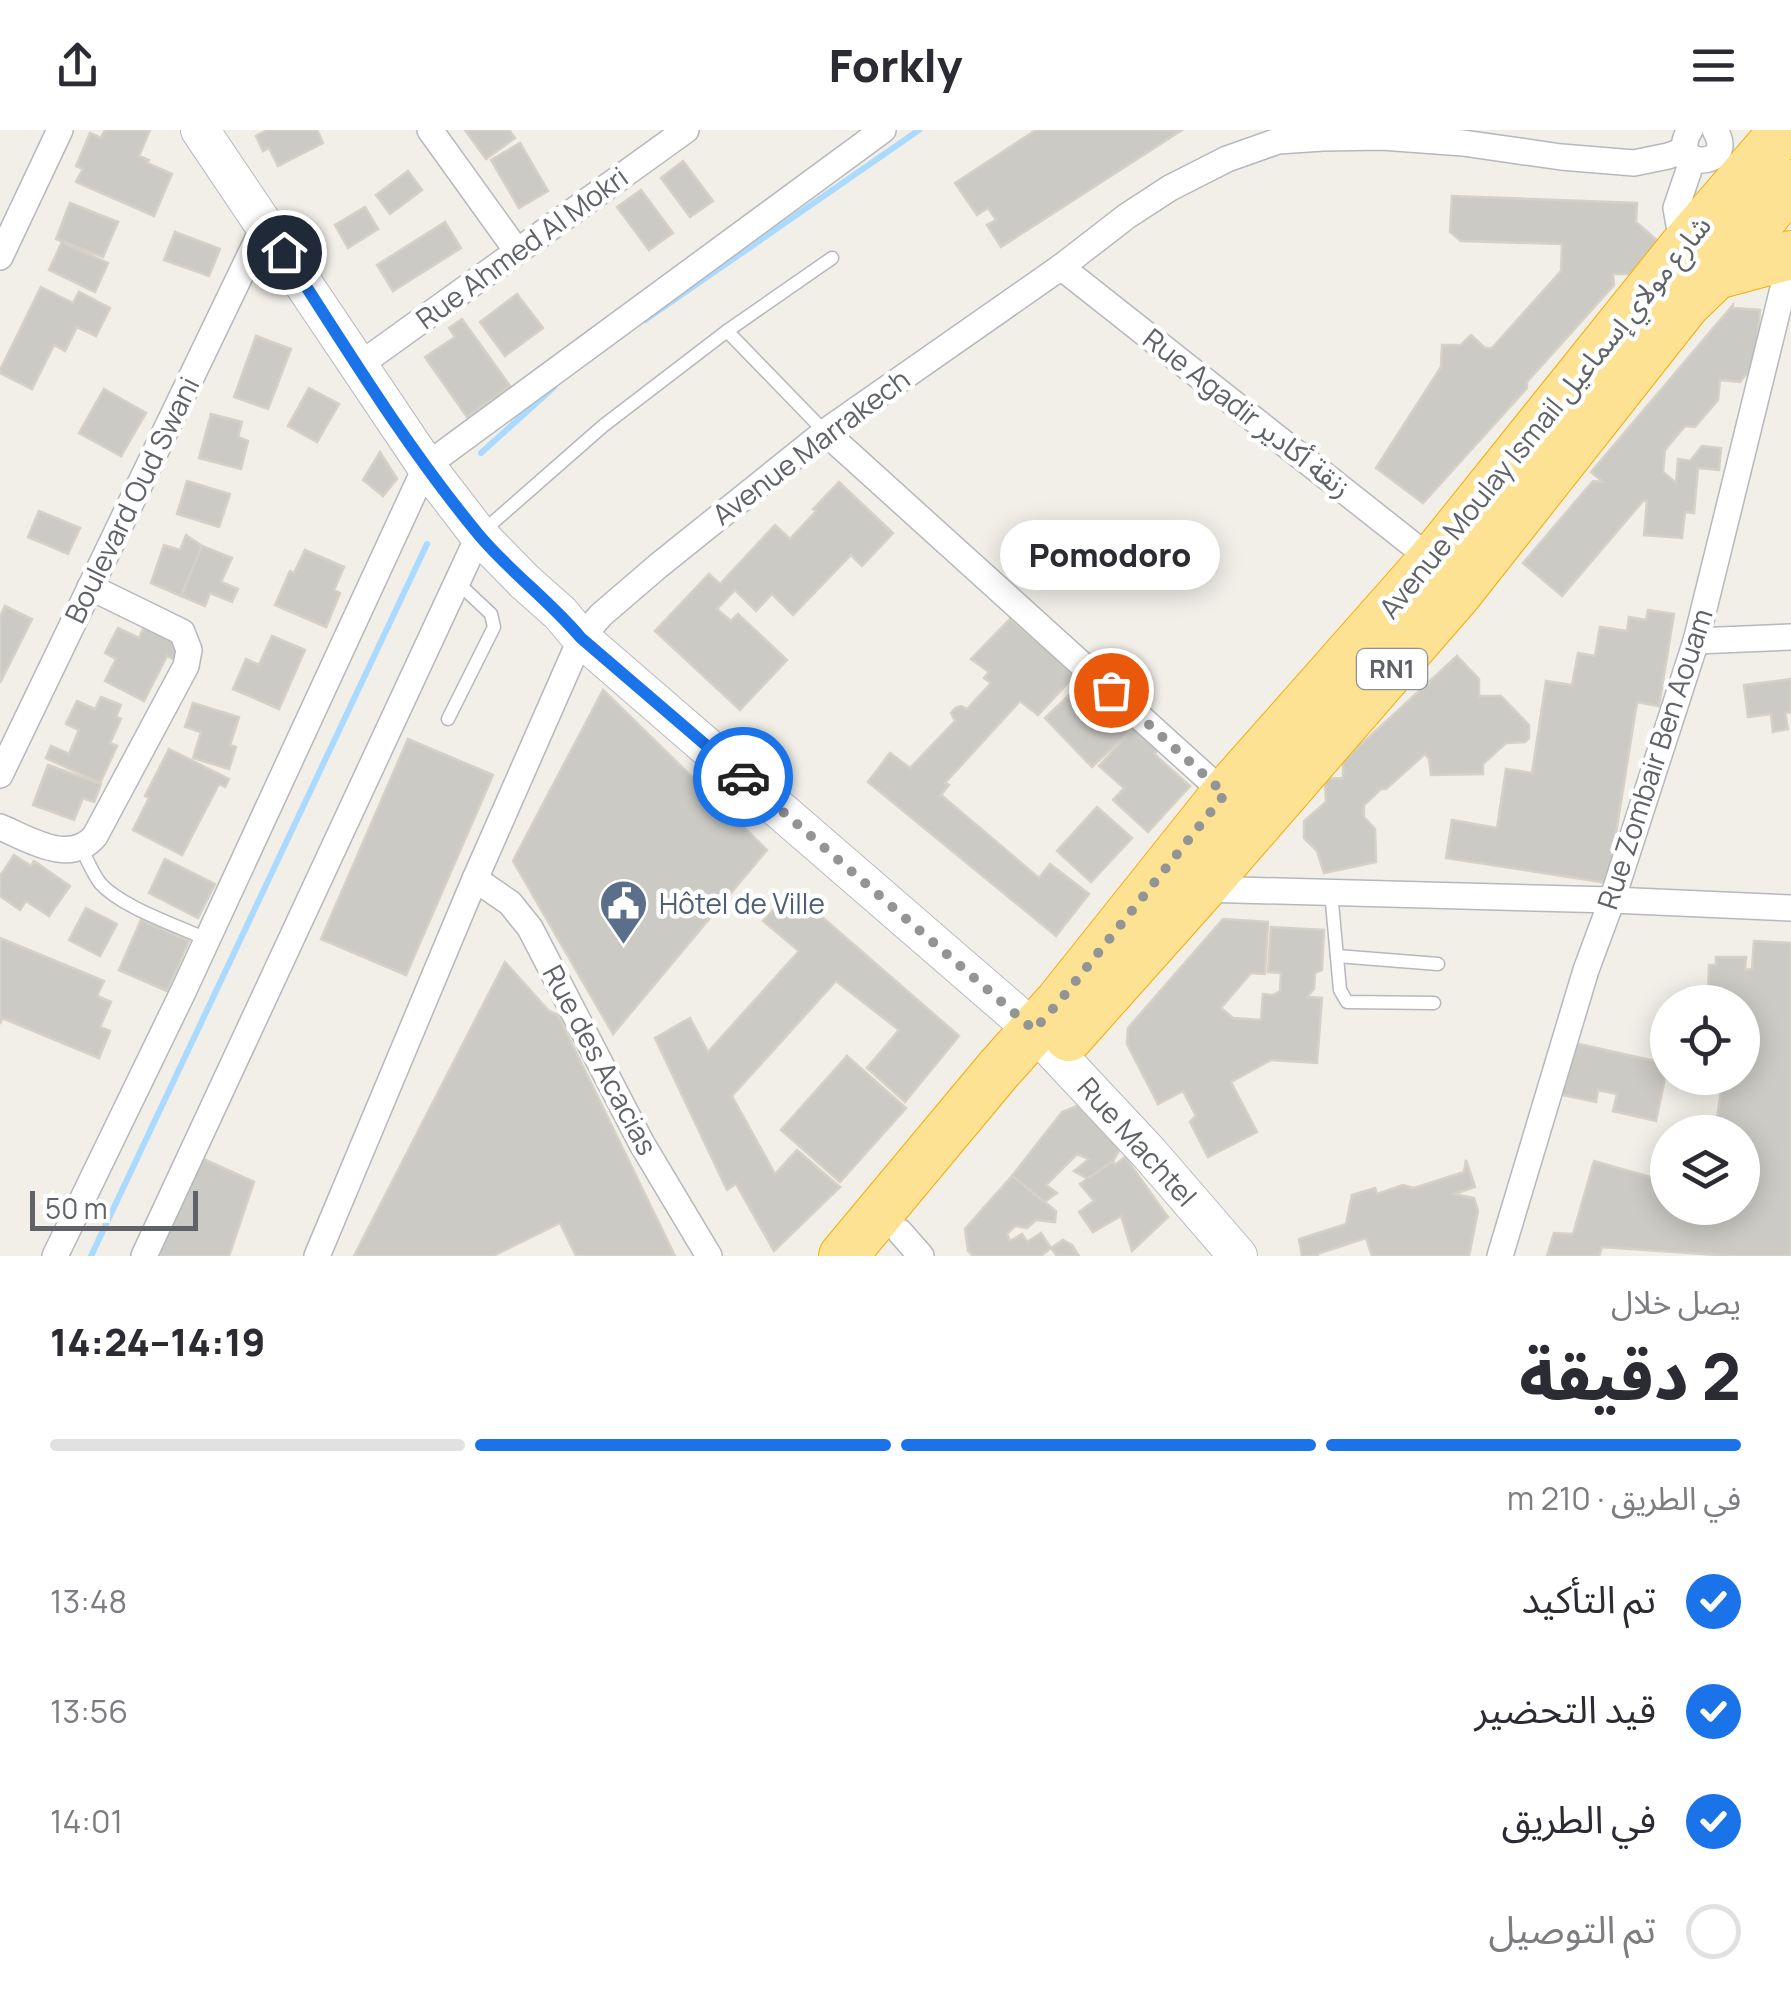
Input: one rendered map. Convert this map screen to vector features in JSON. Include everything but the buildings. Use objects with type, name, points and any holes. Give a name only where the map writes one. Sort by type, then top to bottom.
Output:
[{"type":"highway","name":"Avenue Moulay Ismail شارع مولاي إسماعيل","points":[[843,1256],[1045,1041],[1201,890],[1458,592],[1686,304],[1700,261],[1784,130]]},
{"type":"highway","name":"Avenue Moulay Ismail شارع مولاي إسماعيل","points":[[901,1248],[1045,1041],[1059,1002],[1225,794],[1700,261],[1791,184]]},
{"type":"highway","points":[[1700,261],[1791,255]]},
{"type":"main road","name":"Rue Machtel","points":[[200,130],[426,466],[479,535],[581,638],[1045,1041],[1238,1256]]},
{"type":"street","points":[[0,257],[60,130]]},
{"type":"street","points":[[430,130],[517,251]]},
{"type":"street","name":"Rue Ahmed Al Mokri","points":[[358,366],[686,130]]},
{"type":"street","points":[[55,1256],[426,466],[883,130]]},
{"type":"street","points":[[1689,146],[1705,161],[1716,155],[1720,144],[1715,130]]},
{"type":"street","name":"Avenue Marrakech","points":[[317,1256],[475,878],[581,638],[601,615],[672,553],[825,432],[1061,267],[1127,216],[1170,188],[1227,159],[1278,142],[1323,138],[1382,137],[1634,163],[1668,156],[1689,146]]},
{"type":"street","points":[[1689,146],[1676,208],[1700,261]]},
{"type":"street","name":"Boulevard Oud Swani","points":[[2,762],[265,224]]},
{"type":"street","name":"Rue Zombair Ben Aouam","points":[[1500,1256],[1586,970],[1696,641],[1791,255]]},
{"type":"street","name":"Rue Agadir زنقة أكادير","points":[[1061,267],[1432,560]]},
{"type":"street","points":[[825,432],[1225,794]]},
{"type":"street","points":[[144,1256],[479,535]]},
{"type":"street","points":[[0,827],[54,849],[82,848],[95,836],[189,658],[186,640],[174,627],[90,587]]},
{"type":"street","points":[[1696,641],[1791,636]]},
{"type":"street","name":"Rue des Acacias","points":[[475,878],[510,903],[530,928],[642,1144],[709,1256]]},
{"type":"street","points":[[1201,890],[1791,908]]},
{"type":"lane","points":[[479,535],[603,426],[726,331],[832,258]]},
{"type":"lane","points":[[726,331],[825,432]]},
{"type":"lane","points":[[448,719],[494,627],[492,614],[457,582]]},
{"type":"lane","points":[[82,848],[95,875],[109,892],[206,939]]},
{"type":"lane","points":[[1331,892],[1340,990],[1346,1002],[1434,1003]]},
{"type":"lane","points":[[1336,956],[1438,964]]},
{"type":"waterway","points":[[645,320],[919,130]]},
{"type":"waterway","points":[[481,453],[554,387]]},
{"type":"waterway","points":[[91,1256],[427,544]]},
{"type":"way so far","points":[[743,777],[1034,1030],[1225,794],[1111,690]]},
{"type":"place","name":"Pomodoro","points":[[1111,690]]},
{"type":"place","name":"Hôtel de Ville","points":[[624,946]]},
{"type":"route","points":[[284,252],[426,466],[479,535],[581,638],[743,777]]}]
